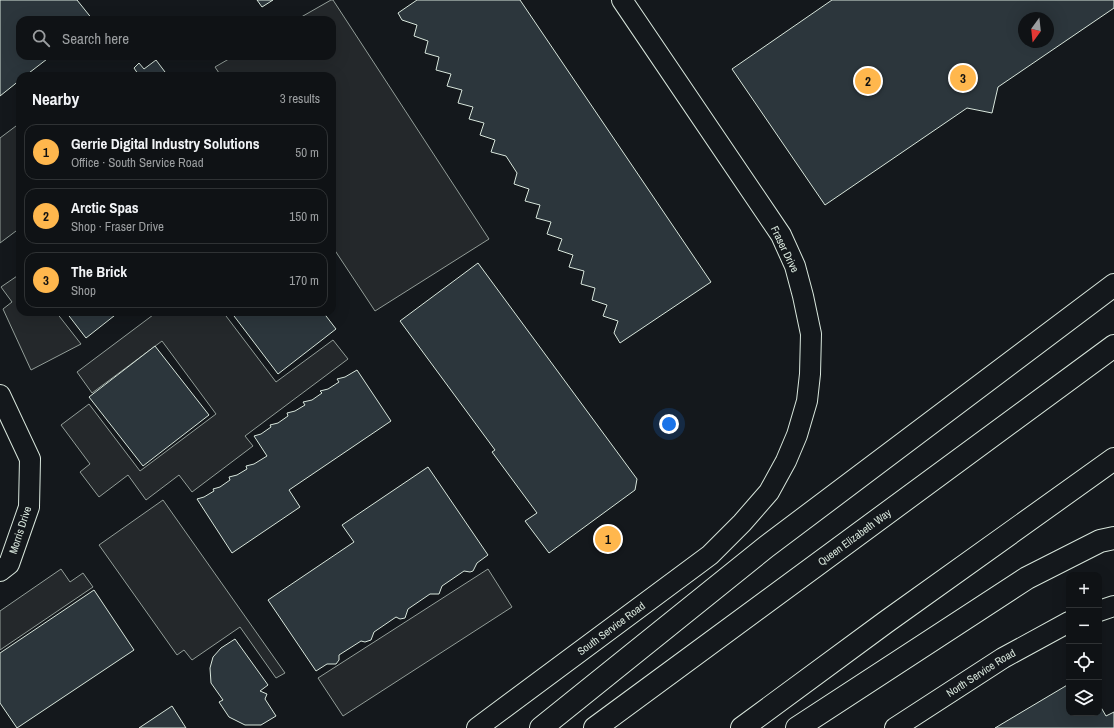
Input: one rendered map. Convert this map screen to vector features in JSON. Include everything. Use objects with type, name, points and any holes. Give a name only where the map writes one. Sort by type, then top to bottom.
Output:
[{"type":"highway","points":[[541,728],[766,547],[1114,285]]},
{"type":"highway","name":"Queen Elizabeth Way","points":[[595,728],[1114,346]]},
{"type":"highway","points":[[742,728],[1114,458]]},
{"type":"highway","points":[[797,728],[1027,578],[1100,541],[1114,538]]},
{"type":"street","name":"Fraser Drive","points":[[622,0],[781,235],[796,266],[803,296],[811,334],[810,374],[807,401],[797,435],[786,461],[769,492],[742,524]]},
{"type":"street","name":"Morris Drive","points":[[0,394],[30,459],[29,507],[9,564],[0,571]]},
{"type":"street","name":"South Service Road","points":[[477,728],[710,555],[742,524]]},
{"type":"street","points":[[1102,610],[1114,606]]},
{"type":"street","name":"North Service Road","points":[[896,728],[1003,658],[1066,624]]},
{"type":"shaded area","points":[[333,0],[489,239],[375,311],[336,252],[336,72],[218,72],[215,67],[227,60],[336,60],[336,16],[303,16]]},
{"type":"shaded area","points":[[16,126],[16,231],[0,243],[0,138]]},
{"type":"shaded area","points":[[16,277],[16,316],[59,316],[81,344],[31,370],[3,309],[12,302],[1,287]]},
{"type":"shaded area","points":[[152,316],[226,316],[276,382],[333,340],[348,359],[245,436],[253,446],[192,492],[179,475],[146,500],[128,475],[99,497],[80,472],[90,464],[61,425],[89,404],[140,471],[216,414],[162,341],[92,393],[77,372]]},
{"type":"shaded area","points":[[163,500],[285,673],[276,678],[240,627],[192,660],[184,650],[177,655],[99,545]]},
{"type":"shaded area","points":[[61,569],[70,582],[83,573],[93,587],[0,650],[0,611]]},
{"type":"shaded area","points":[[488,569],[512,607],[343,716],[318,678]]},
{"type":"building","points":[[0,0],[77,0],[90,16],[16,16],[16,60],[46,60],[30,72],[16,72],[16,83],[0,96]]},
{"type":"building","points":[[257,0],[273,0],[262,7]]},
{"type":"building","points":[[417,0],[520,0],[711,282],[620,343],[614,333],[618,321],[603,316],[607,305],[592,300],[595,288],[581,284],[584,271],[569,267],[573,255],[558,250],[562,239],[547,234],[551,222],[536,218],[540,205],[525,201],[529,189],[514,184],[517,173],[506,156],[491,152],[495,140],[480,135],[484,123],[469,119],[473,107],[458,103],[462,90],[447,86],[451,74],[436,70],[439,57],[425,53],[428,41],[414,36],[417,25],[402,20],[398,13]]},
{"type":"building","points":[[832,0],[1114,0],[1114,8],[998,87],[992,113],[967,108],[825,205],[732,69]]},
{"type":"building","points":[[156,60],[165,72],[137,72],[134,68],[139,63],[144,69]]},
{"type":"building","points":[[478,263],[637,479],[635,490],[549,553],[525,521],[537,513],[492,452],[495,450],[400,321]]},
{"type":"building","points":[[69,316],[114,316],[86,338]]},
{"type":"building","points":[[234,316],[326,316],[336,329],[278,374]]},
{"type":"building","points":[[155,346],[209,415],[143,466],[89,397]]},
{"type":"building","points":[[357,370],[391,421],[289,490],[300,507],[232,553],[197,499],[214,491],[213,489],[220,487],[230,480],[229,477],[237,475],[247,469],[246,466],[254,464],[267,456],[254,436],[261,434],[271,427],[270,425],[278,423],[288,416],[287,413],[295,411],[305,405],[303,402],[312,400],[322,393],[320,391],[328,389],[339,382],[337,379],[345,377]]},
{"type":"building","points":[[428,467],[488,555],[477,563],[473,571],[464,571],[442,586],[439,594],[430,594],[408,609],[405,618],[400,619],[396,617],[374,632],[371,640],[365,642],[361,641],[339,655],[339,660],[336,664],[327,664],[316,671],[268,600],[354,542],[342,525]]},
{"type":"building","points":[[94,590],[134,650],[17,728],[0,703],[0,653]]},
{"type":"building","points":[[235,639],[268,685],[260,691],[267,694],[265,699],[276,716],[261,725],[245,725],[229,717],[219,702],[223,700],[211,683],[210,668],[213,657],[221,648]]},
{"type":"building","points":[[1066,686],[1066,716],[1102,716],[1102,709],[1106,716],[1114,712],[1114,728],[995,728]]},
{"type":"building","points":[[172,706],[186,728],[139,728]]},
{"type":"place","name":"The Brick","points":[[963,78]]},
{"type":"place","name":"Arctic Spas","points":[[868,81]]},
{"type":"place","name":"Gerrie Digital Industry Solutions","points":[[608,539]]}]
